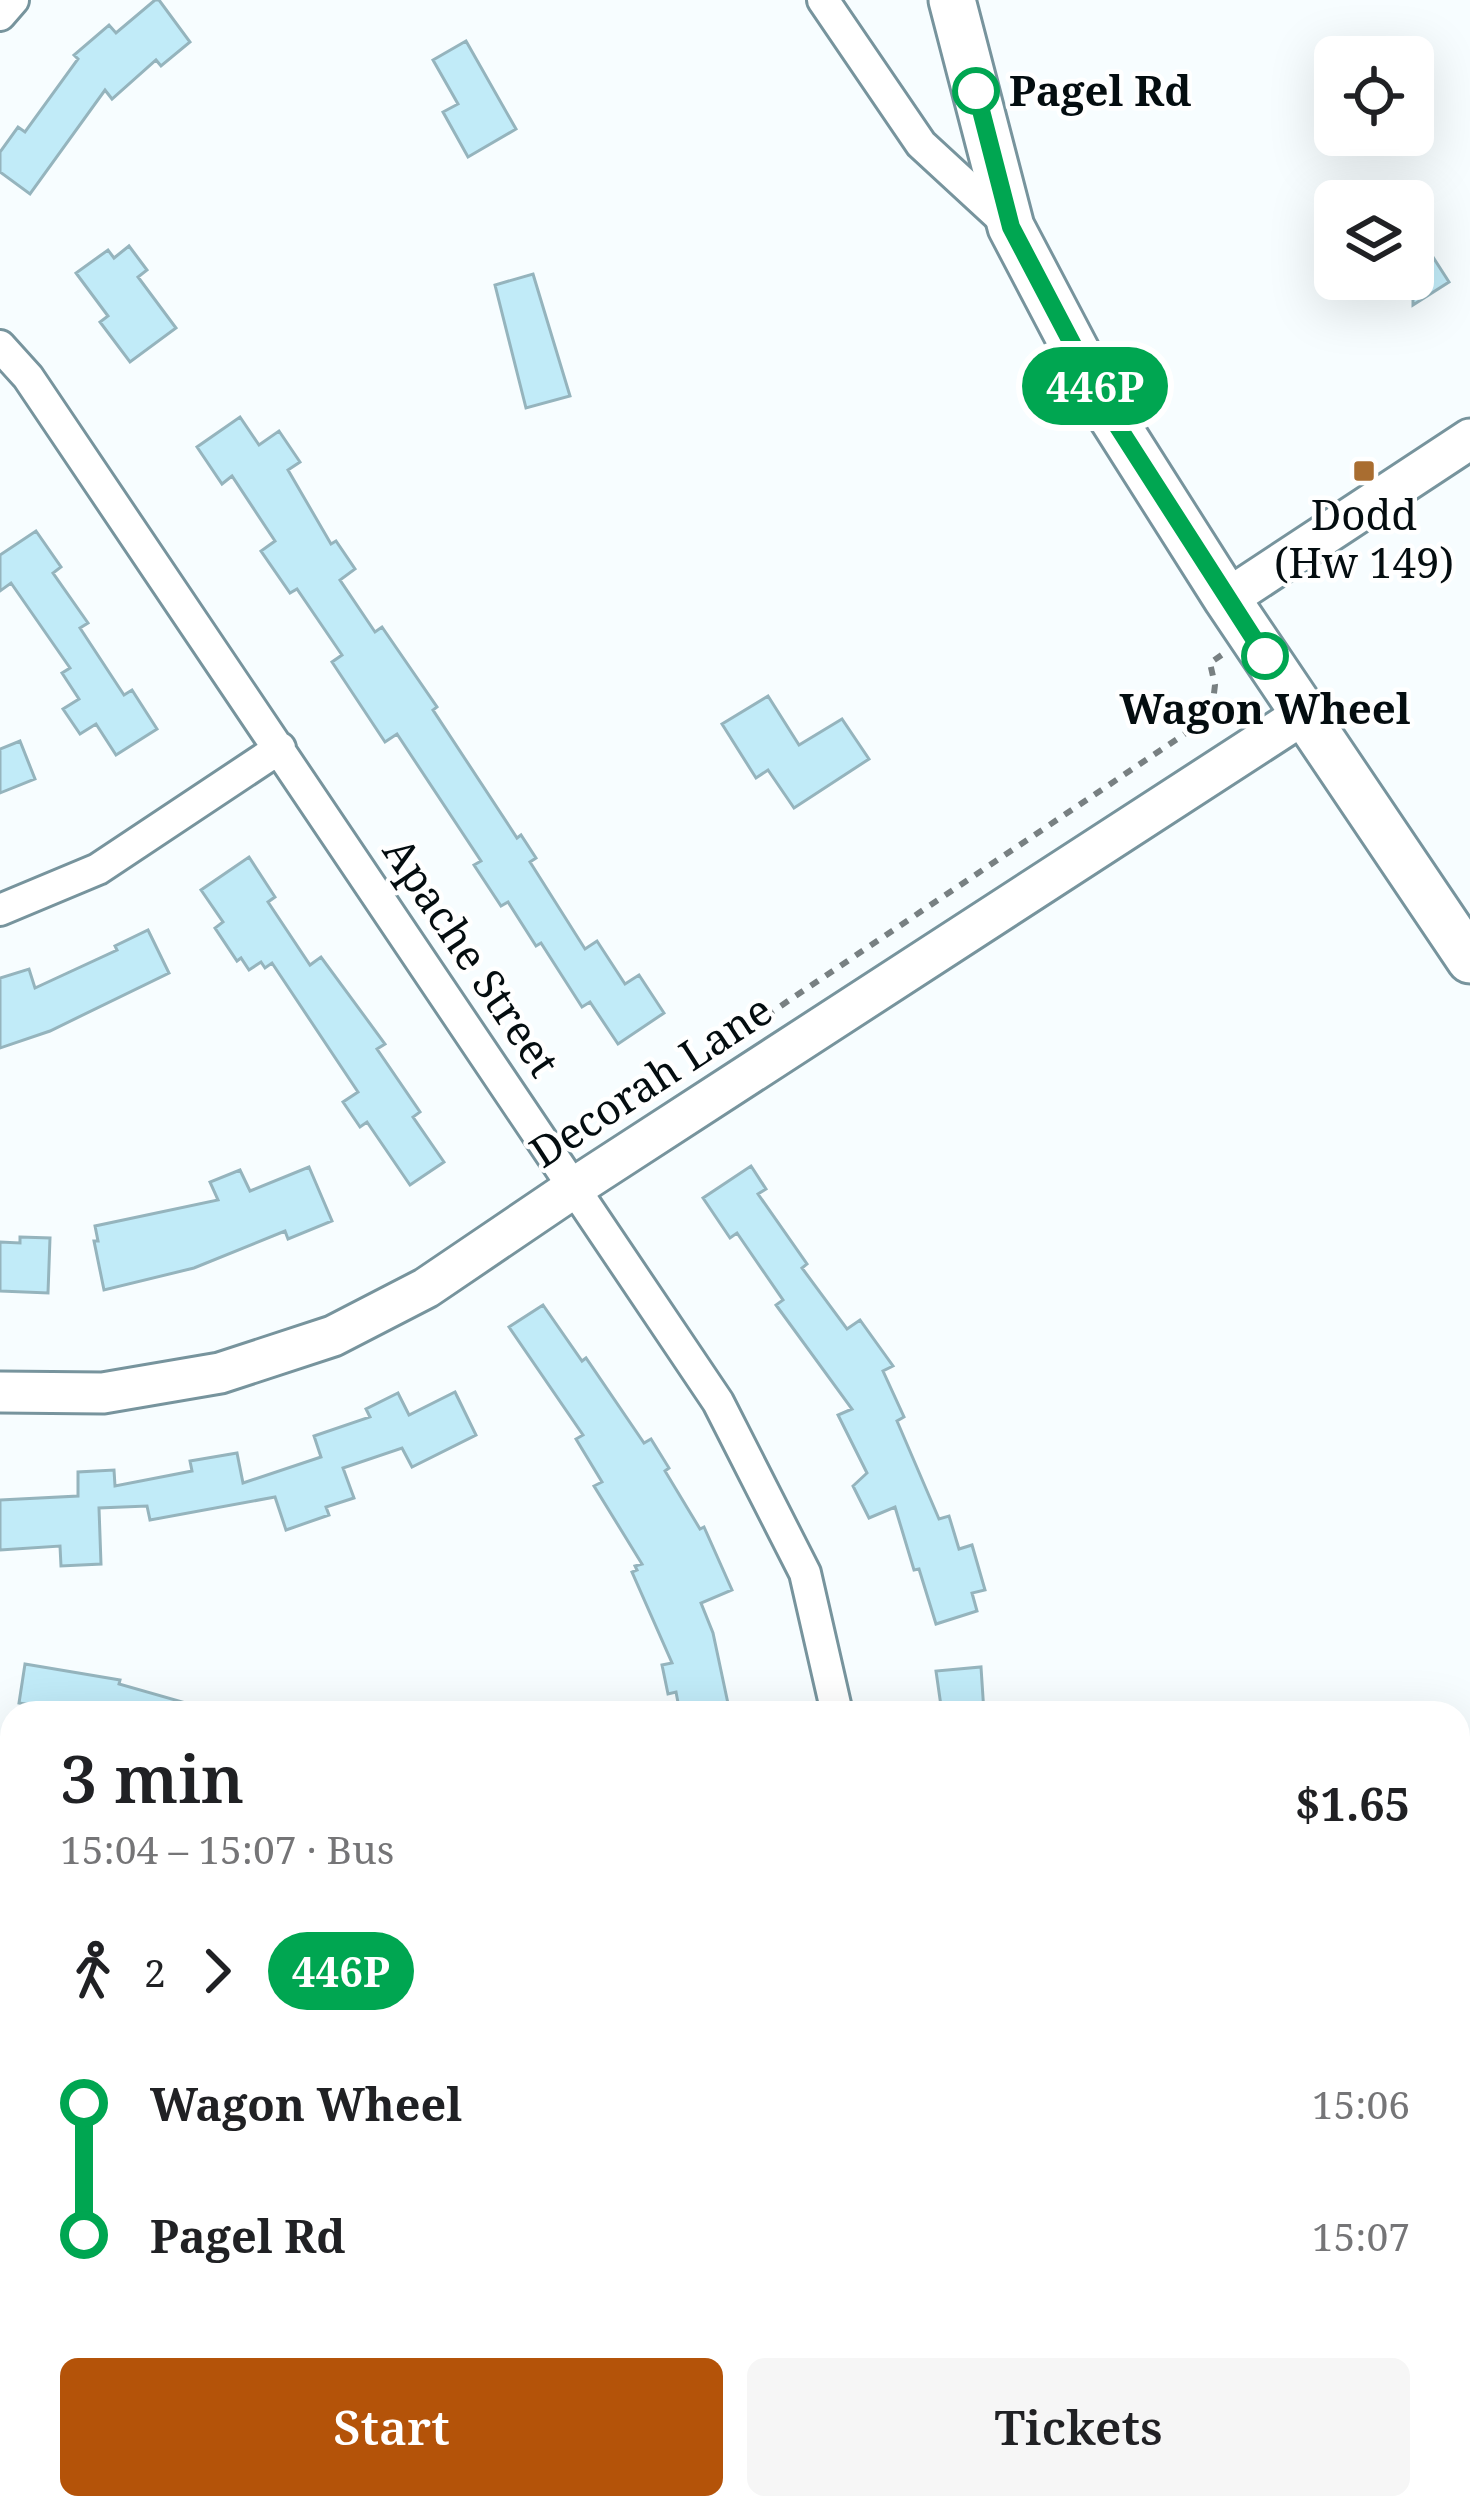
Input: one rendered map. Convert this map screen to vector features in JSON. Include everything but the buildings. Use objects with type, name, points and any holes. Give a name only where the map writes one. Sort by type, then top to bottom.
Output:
[{"type":"main road","points":[[952,0],[1011,227],[1106,408],[1227,599],[1470,960]]},
{"type":"street","points":[[0,15],[14,0]]},
{"type":"street","points":[[824,0],[921,144],[1011,227]]},
{"type":"street","name":"Apache Street","points":[[0,346],[28,377],[718,1402],[805,1573],[834,1701]]},
{"type":"street","points":[[1227,599],[1470,439]]},
{"type":"street","name":"Decorah Lane","points":[[0,1392],[103,1393],[220,1373],[333,1336],[426,1288],[1304,714]]},
{"type":"street","points":[[0,910],[98,869],[280,748]]},
{"type":"path","points":[[734,1038],[1186,733],[1211,710],[1215,685],[1210,663]]},
{"type":"bus line","name":"446P","points":[[976,91],[1011,227],[1106,408],[1265,656]]},
{"type":"place","name":"Pagel Rd","points":[[976,91]]},
{"type":"place","name":"Dodd (Hw 149)","points":[[1364,471]]},
{"type":"place","name":"Wagon Wheel","points":[[1265,656]]}]
